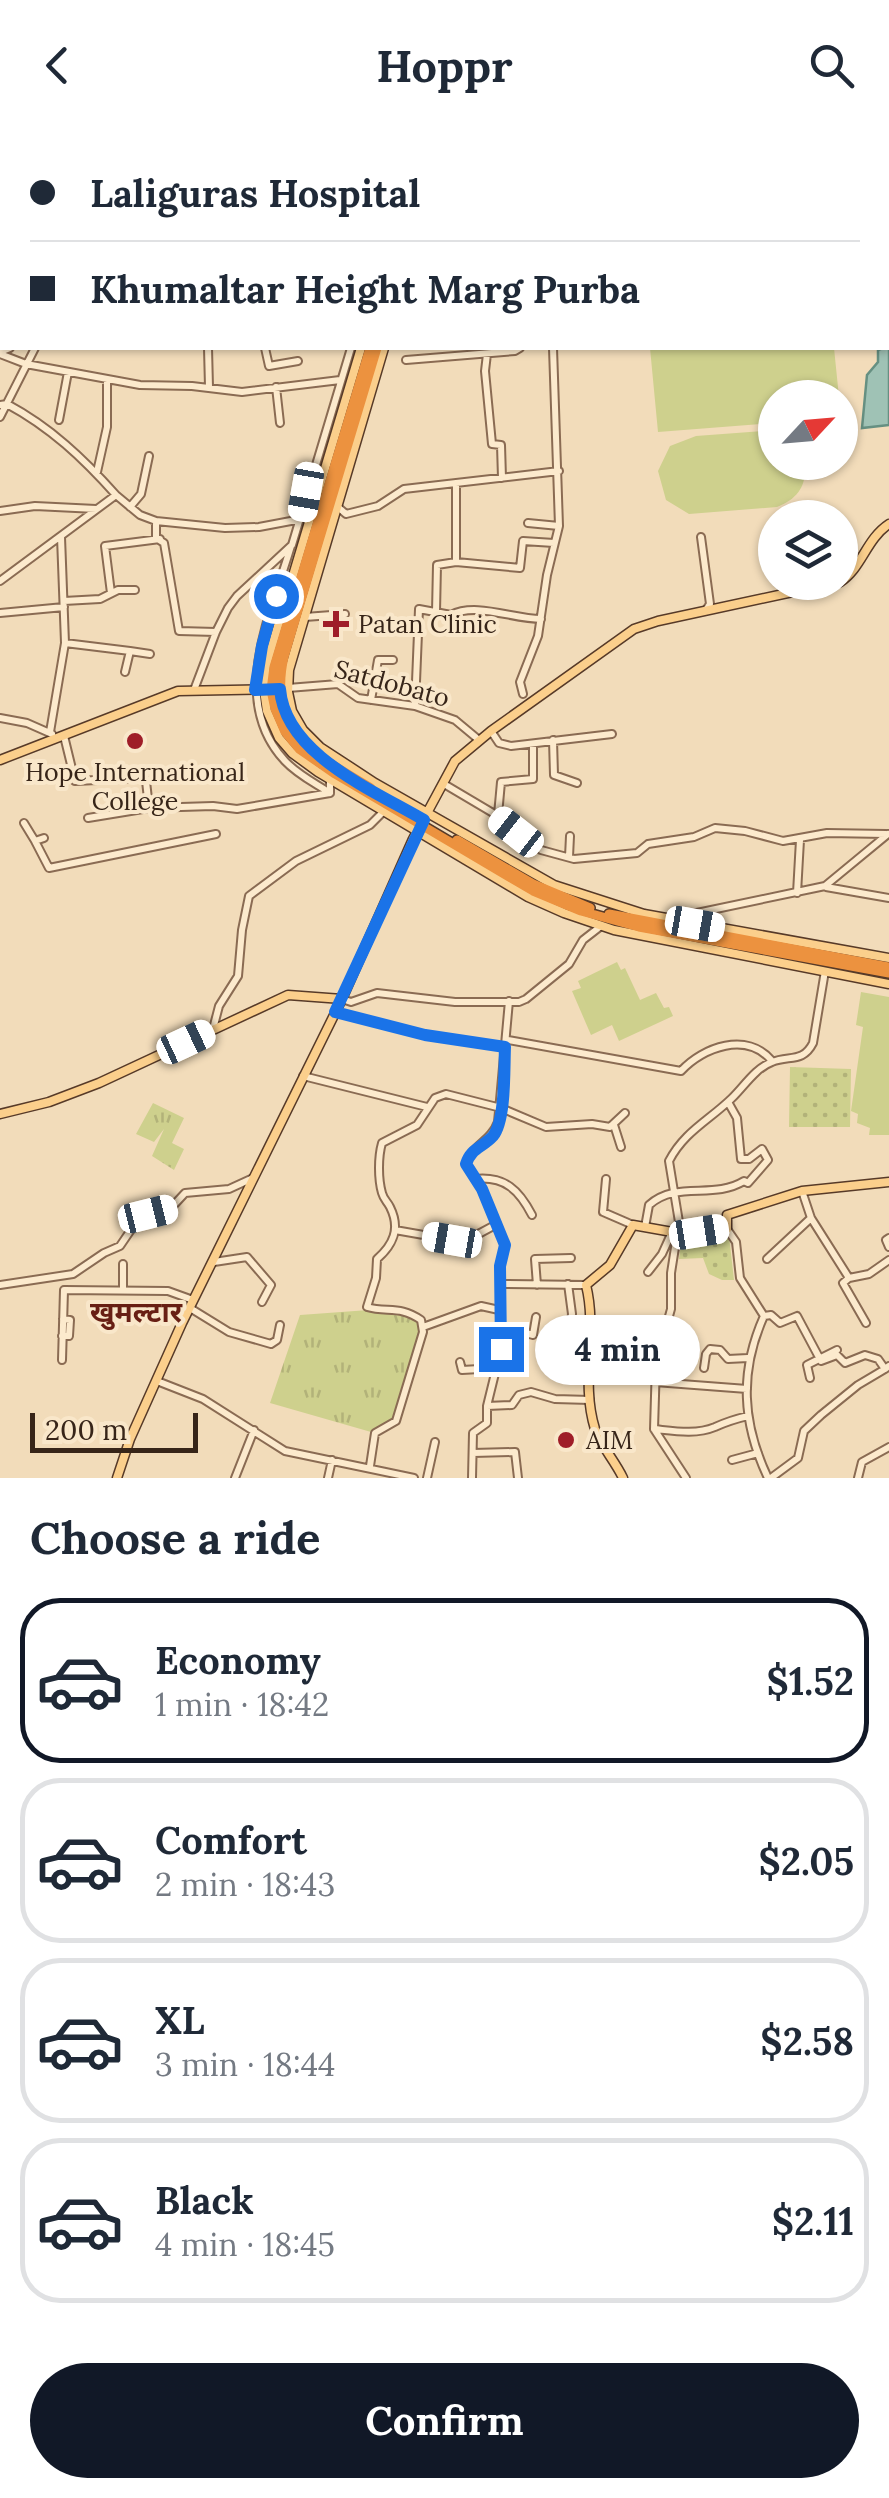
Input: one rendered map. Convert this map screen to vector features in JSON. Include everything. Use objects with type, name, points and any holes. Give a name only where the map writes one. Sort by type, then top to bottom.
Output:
[{"type":"highway","points":[[376,350],[272,689],[289,723],[311,750],[422,822],[533,884],[598,910],[889,970]]},
{"type":"main road","points":[[360,350],[307,517],[270,652],[270,719],[283,744],[303,762],[384,811],[422,822],[567,891],[670,920],[889,958]]},
{"type":"main road","points":[[272,689],[290,664],[339,508],[377,350]]},
{"type":"main road","points":[[858,565],[876,533],[889,524]]},
{"type":"main road","points":[[118,1478],[130,1439],[192,1304],[342,999],[422,822],[456,762],[490,731],[626,633],[649,623],[758,599]]},
{"type":"main road","points":[[0,760],[178,690],[272,689]]},
{"type":"main road","points":[[422,822],[528,897],[601,926],[889,984]]},
{"type":"main road","points":[[0,1114],[49,1102],[99,1083],[288,996],[342,999]]},
{"type":"main road","points":[[622,1478],[598,1436],[590,1400],[587,1377],[592,1325],[586,1285],[610,1265],[632,1226],[675,1232],[727,1229],[727,1215],[802,1192],[889,1182]]},
{"type":"street","points":[[0,416],[35,350]]},
{"type":"street","points":[[208,350],[209,388]]},
{"type":"street","points":[[266,350],[270,366],[298,362]]},
{"type":"street","points":[[330,793],[290,766],[274,747],[258,710],[272,689],[262,646],[292,544],[307,517],[306,492],[350,350]]},
{"type":"street","points":[[406,360],[465,351],[487,354],[516,350]]},
{"type":"street","points":[[524,694],[520,682],[541,618],[559,526],[553,350]]},
{"type":"street","points":[[0,352],[26,364],[140,385],[242,392],[342,380]]},
{"type":"street","points":[[487,354],[492,444],[501,445],[502,478]]},
{"type":"street","points":[[59,420],[68,372]]},
{"type":"street","points":[[96,473],[107,426],[107,380]]},
{"type":"street","points":[[276,387],[280,423]]},
{"type":"street","points":[[3,404],[30,417],[76,451],[116,495],[156,520],[242,528],[307,517]]},
{"type":"street","points":[[130,507],[141,494],[149,456]]},
{"type":"street","points":[[339,508],[353,514],[378,506],[404,489],[560,471]]},
{"type":"street","points":[[456,485],[456,562]]},
{"type":"street","points":[[0,581],[116,495]]},
{"type":"street","points":[[0,511],[70,505],[96,509]]},
{"type":"street","points":[[156,520],[156,534],[164,543],[179,631],[216,632]]},
{"type":"street","points":[[528,523],[559,526]]},
{"type":"street","points":[[60,536],[65,643],[57,735],[75,781],[142,778],[146,781],[149,808]]},
{"type":"street","points":[[701,537],[710,604],[706,610]]},
{"type":"street","points":[[111,593],[105,546],[160,539]]},
{"type":"street","points":[[436,612],[437,565],[456,562],[520,568],[523,541],[554,543]]},
{"type":"street","points":[[194,690],[216,632],[237,596],[292,544]]},
{"type":"street","points":[[0,613],[135,590]]},
{"type":"street","points":[[415,706],[420,609],[450,615],[489,612],[541,618]]},
{"type":"street","points":[[305,617],[345,614]]},
{"type":"street","points":[[65,643],[150,654]]},
{"type":"street","points":[[126,672],[130,652]]},
{"type":"street","points":[[371,700],[378,660],[393,660]]},
{"type":"street","name":"Satdobato","points":[[272,689],[338,684],[358,698],[415,706],[455,720],[479,740]]},
{"type":"street","points":[[0,718],[57,735]]},
{"type":"street","points":[[490,731],[499,743],[532,745],[612,734]]},
{"type":"street","points":[[553,740],[554,775],[577,783]]},
{"type":"street","points":[[498,816],[501,782],[533,779],[532,745]]},
{"type":"street","points":[[330,779],[330,793]]},
{"type":"street","points":[[444,784],[498,816],[540,850],[570,857],[637,853],[648,844],[715,828],[745,831],[772,840],[800,840],[826,834],[888,834]]},
{"type":"street","points":[[88,818],[149,808],[237,809],[330,793]]},
{"type":"street","points":[[213,1029],[220,1006],[238,976],[249,896],[296,861],[370,825],[384,811]]},
{"type":"street","points":[[24,823],[49,868],[216,834]]},
{"type":"street","points":[[825,886],[888,834]]},
{"type":"street","points":[[570,836],[570,857]]},
{"type":"street","points":[[35,841],[44,838]]},
{"type":"street","points":[[797,893],[800,840]]},
{"type":"street","points":[[670,920],[682,914],[713,911],[825,886],[889,898]]},
{"type":"street","points":[[342,999],[352,1002],[378,993],[454,1002],[526,999],[570,964],[583,940],[601,926]]},
{"type":"street","points":[[686,1478],[654,1429],[656,1363],[671,1309],[675,1232],[668,1167],[674,1150],[700,1121],[728,1102],[772,1062],[799,1058],[810,1049],[825,971]]},
{"type":"street","points":[[472,1478],[473,1433],[487,1423],[487,1406],[501,1349],[499,1310],[505,1245],[482,1189],[466,1164],[470,1152],[494,1134],[501,1108],[509,1001]]},
{"type":"street","points":[[335,1012],[425,1035],[506,1043],[680,1071],[694,1058],[732,1044],[760,1050],[772,1062]]},
{"type":"street","points":[[302,1075],[427,1107]]},
{"type":"street","points":[[370,1466],[375,1434],[396,1421],[423,1327],[416,1315],[397,1308],[366,1307],[378,1259],[393,1243],[395,1230],[391,1209],[382,1192],[380,1148],[391,1136],[417,1125],[435,1098],[446,1094],[501,1108],[546,1127],[614,1125],[625,1113]]},
{"type":"street","points":[[644,1227],[649,1204],[672,1190],[724,1191],[744,1181],[748,1184],[768,1160],[762,1150],[742,1159],[736,1118],[728,1102]]},
{"type":"street","points":[[614,1125],[620,1147]]},
{"type":"street","points":[[0,1285],[73,1274],[120,1246],[143,1215],[172,1207],[186,1193],[229,1189],[253,1178]]},
{"type":"street","points":[[474,1180],[492,1178],[512,1186],[532,1215]]},
{"type":"street","points":[[606,1179],[603,1212],[632,1226]]},
{"type":"street","points":[[802,1192],[811,1218],[849,1278]]},
{"type":"street","points":[[767,1259],[811,1218]]},
{"type":"street","points":[[395,1230],[452,1240],[456,1246],[497,1224]]},
{"type":"street","points":[[727,1229],[736,1242],[740,1278],[764,1316]]},
{"type":"street","points":[[648,1272],[675,1232]]},
{"type":"street","points":[[889,1238],[889,1247]]},
{"type":"street","points":[[214,1262],[243,1256],[252,1261],[271,1285],[262,1302]]},
{"type":"street","points":[[538,1285],[535,1259],[571,1258]]},
{"type":"street","points":[[866,1323],[843,1284],[849,1278],[869,1274],[889,1260]]},
{"type":"street","points":[[244,1273],[252,1261]]},
{"type":"street","points":[[123,1264],[123,1289]]},
{"type":"street","points":[[501,1284],[586,1285]]},
{"type":"street","points":[[568,1284],[570,1328]]},
{"type":"street","points":[[62,1360],[62,1336],[70,1336],[70,1320],[62,1319],[64,1290],[170,1291],[228,1332],[271,1344],[280,1325]]},
{"type":"street","points":[[423,1327],[481,1306],[499,1310]]},
{"type":"street","points":[[764,1316],[771,1315],[780,1323],[798,1317],[820,1359]]},
{"type":"street","points":[[764,1316],[748,1358],[747,1389],[748,1416],[770,1478],[796,1460],[804,1431],[820,1415],[858,1384],[887,1368],[874,1356],[845,1363],[837,1355],[820,1359]]},
{"type":"street","points":[[500,1326],[533,1335],[536,1318]]},
{"type":"street","points":[[704,1368],[706,1351],[710,1349],[720,1350],[728,1359],[748,1358]]},
{"type":"street","points":[[810,1378],[806,1368],[836,1350]]},
{"type":"street","points":[[460,1362],[462,1370],[497,1368]]},
{"type":"street","points":[[157,1381],[203,1399],[285,1450],[414,1478]]},
{"type":"street","points":[[655,1382],[747,1389]]},
{"type":"street","points":[[487,1406],[512,1405],[519,1395],[531,1392],[554,1400],[590,1400]]},
{"type":"street","points":[[654,1429],[682,1432],[748,1416]]},
{"type":"street","points":[[238,1476],[254,1430]]},
{"type":"street","points":[[427,1478],[436,1442]]},
{"type":"street","points":[[858,1478],[862,1462],[889,1448]]},
{"type":"street","points":[[473,1453],[515,1452],[518,1478]]},
{"type":"street","points":[[732,1460],[758,1453]]},
{"type":"street","points":[[328,1478],[332,1460]]},
{"type":"green space","points":[[650,350],[834,350],[837,380],[758,380],[758,424],[658,432]]},
{"type":"green space","points":[[758,431],[758,480],[804,480],[803,484],[791,500],[758,500],[758,509],[689,514],[666,500],[658,471],[670,446],[696,436]]},
{"type":"green space","points":[[617,962],[621,970],[625,968],[640,1000],[656,993],[673,1016],[619,1041],[612,1025],[591,1035],[572,991],[581,988],[578,981]]},
{"type":"green space","points":[[861,992],[889,997],[889,1135],[869,1135],[870,1128],[857,1123],[858,1114],[851,1111],[863,1027],[856,1025]]},
{"type":"green space","points":[[790,1067],[851,1069],[850,1127],[789,1127]]},
{"type":"green space","points":[[153,1103],[184,1118],[172,1143],[184,1149],[174,1170],[152,1156],[164,1129],[154,1142],[136,1134]]},
{"type":"green space","points":[[729,1236],[734,1280],[709,1274],[703,1258],[679,1259],[682,1237]]},
{"type":"green space","points":[[396,1308],[421,1320],[427,1332],[397,1425],[378,1434],[270,1403],[300,1315]]},
{"type":"shaded area","points":[[878,350],[889,350],[889,425],[862,428],[867,375],[878,362]]},
{"type":"place","name":"Patan Clinic","points":[[336,624]]},
{"type":"place","name":"Hope International College","points":[[135,741]]},
{"type":"place","name":"AIM","points":[[566,1440]]},
{"type":"district","name":"खुमल्टार","points":[[136,1312]]},
{"type":"route","points":[[276,596],[255,690],[280,689],[289,723],[311,750],[424,820],[335,1012],[425,1035],[505,1047],[498,1122],[494,1134],[470,1152],[466,1164],[482,1189],[505,1245],[500,1266],[501,1349]]}]
